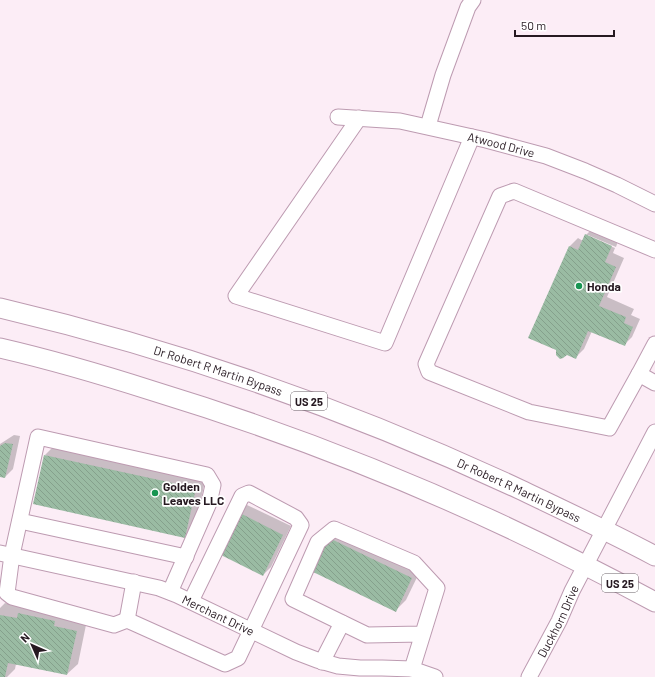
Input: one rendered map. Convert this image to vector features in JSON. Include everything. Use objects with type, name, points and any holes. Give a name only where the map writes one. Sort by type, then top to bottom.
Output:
[{"type":"main road","name":"Dr Robert R Martin Bypass","points":[[0,308],[108,335],[313,402],[414,442],[480,471],[604,530]]},
{"type":"main road","name":"US 25","points":[[0,348],[93,373],[184,400],[322,448],[431,492],[491,519],[585,565],[655,602]]},
{"type":"main road","name":"US 25","points":[[604,530],[655,556]]},
{"type":"street","points":[[428,126],[443,75],[468,7],[473,0]]},
{"type":"street","name":"Atwood Drive","points":[[338,117],[400,121],[428,126],[546,156],[617,185],[655,204]]},
{"type":"street","points":[[359,118],[236,296],[385,343],[472,137]]},
{"type":"street","points":[[655,250],[514,191],[500,196],[426,364],[429,372],[529,412],[609,428],[655,344]]},
{"type":"street","points":[[639,374],[655,383]]},
{"type":"street","name":"Duckhorn Drive","points":[[529,677],[585,565],[655,432]]},
{"type":"street","points":[[170,592],[209,504],[213,485],[207,475],[38,437],[20,521],[6,554],[7,593],[12,597],[114,625],[127,620],[225,664],[238,658],[301,525],[296,518],[250,493],[242,496],[191,601]]},
{"type":"street","points":[[20,521],[186,557]]},
{"type":"street","points":[[412,669],[437,588],[414,564],[334,529],[318,542],[293,599],[367,635],[422,634]]},
{"type":"street","name":"Merchant Drive","points":[[6,554],[159,588],[191,601],[296,652],[322,662],[338,666],[360,668],[412,669],[435,677]]},
{"type":"street","points":[[127,620],[134,582]]},
{"type":"street","points":[[322,662],[342,623]]},
{"type":"building","name":"Honda","points":[[585,234],[612,246],[605,262],[616,267],[599,306],[626,317],[624,323],[633,327],[625,346],[588,331],[576,359],[567,355],[560,359],[556,355],[556,350],[528,338],[569,246],[578,250]]},
{"type":"building","points":[[5,443],[13,444],[5,478],[0,477],[0,446]]},
{"type":"building","points":[[44,455],[196,488],[185,538],[33,504]]},
{"type":"building","points":[[238,512],[283,535],[263,576],[217,553]]},
{"type":"building","points":[[327,537],[412,578],[396,612],[311,571]]},
{"type":"building","points":[[18,613],[55,621],[54,626],[77,631],[67,675],[8,663],[5,677],[0,677],[0,615],[17,618]]},
{"type":"place","name":"Honda","points":[[579,286]]},
{"type":"place","name":"Golden Leaves LLC","points":[[155,493]]}]
